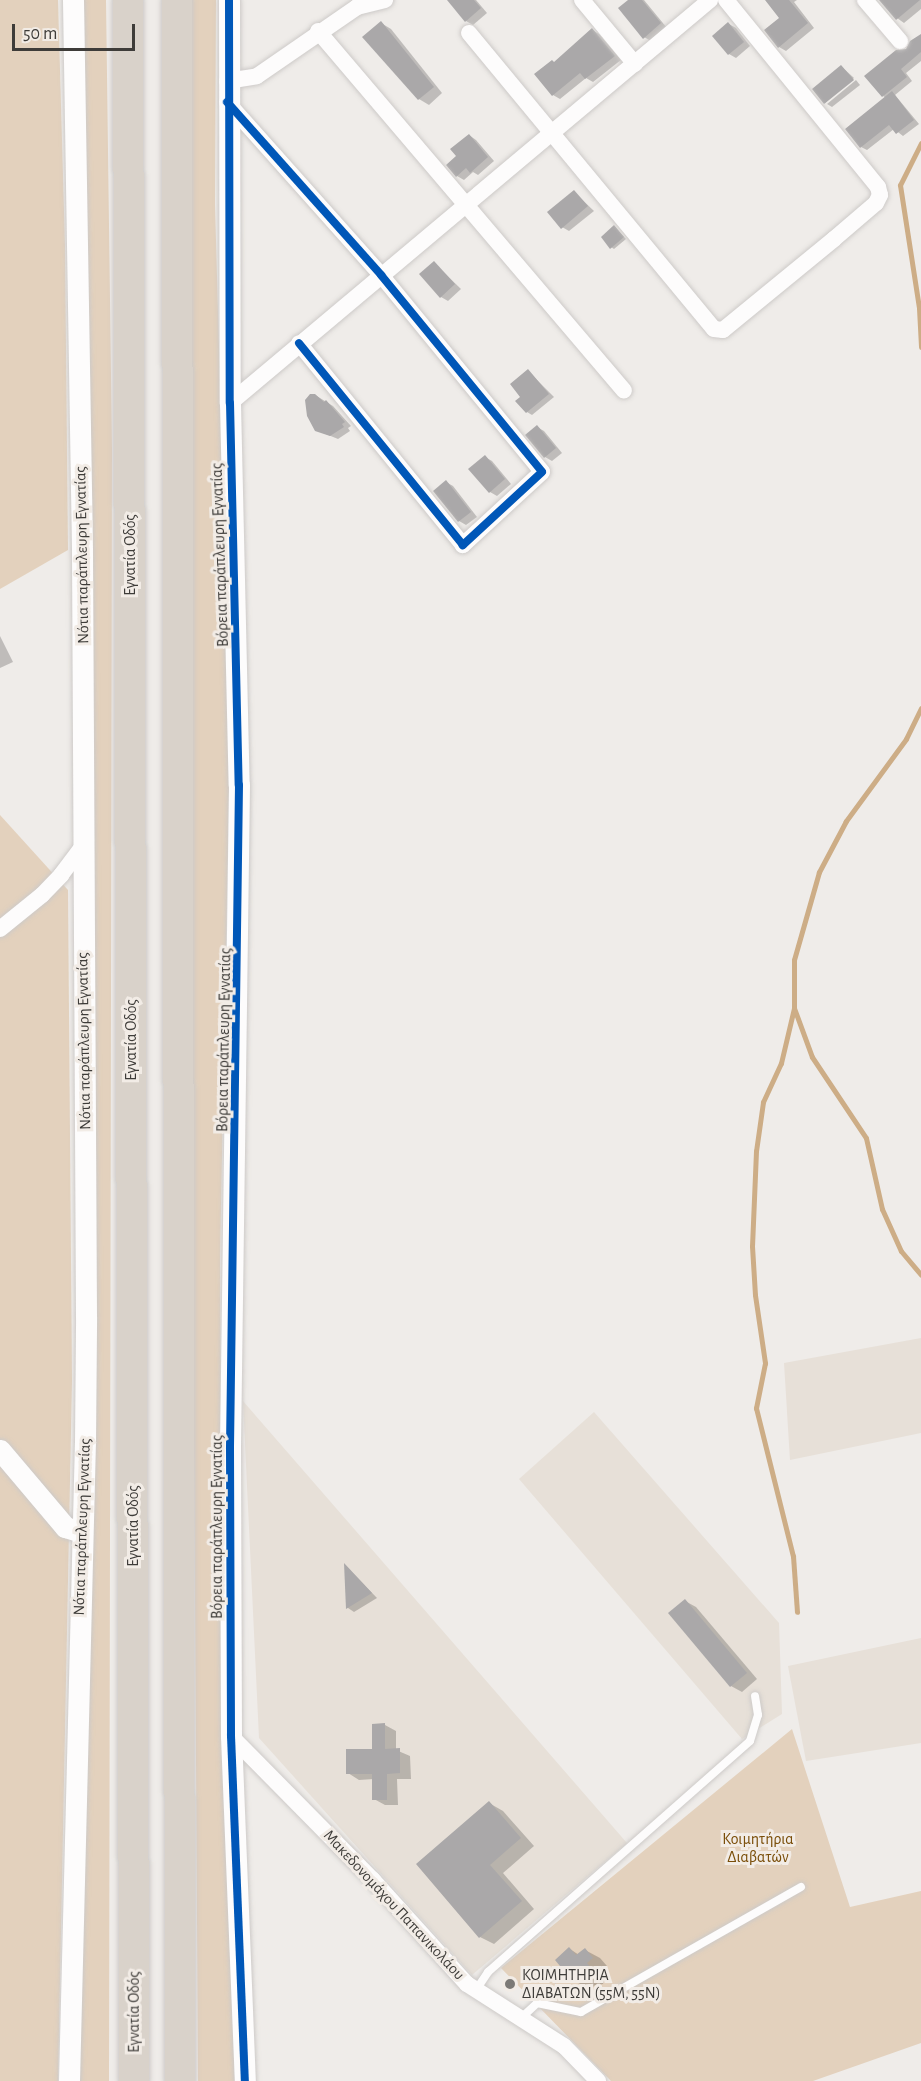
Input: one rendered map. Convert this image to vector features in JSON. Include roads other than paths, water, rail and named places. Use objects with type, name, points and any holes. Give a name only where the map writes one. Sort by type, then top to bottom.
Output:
[{"type":"highway","name":"Εγνατία Οδός","points":[[128,0],[135,2081]]},
{"type":"highway","points":[[177,0],[180,2081]]},
{"type":"street","name":"Νότια παράπλευρη Εγνατίας","points":[[69,2081],[86,1340],[82,549],[73,0]]},
{"type":"street","name":"Βόρεια παράπλευρη Εγνατίας","points":[[229,0],[227,92],[230,403],[239,785],[230,1449],[231,1736],[245,2081]]},
{"type":"street","points":[[299,343],[463,545],[542,471],[381,274],[227,92],[257,76],[357,7],[385,0]]},
{"type":"street","points":[[582,0],[635,64]]},
{"type":"street","points":[[230,403],[710,0]]},
{"type":"street","points":[[469,33],[553,131],[714,329],[723,330],[730,327],[876,203],[880,195],[878,188],[726,0]]},
{"type":"street","points":[[866,0],[900,40]]},
{"type":"street","points":[[318,32],[624,392]]},
{"type":"street","points":[[0,929],[55,882],[83,846]]},
{"type":"street","points":[[0,1449],[65,1527],[81,1532]]},
{"type":"street","name":"Μακεδονομάχου Παπανικολάου","points":[[231,1736],[373,1880],[467,1984],[564,2046],[598,2081]]},
{"type":"lane","points":[[476,1990],[488,1972],[750,1741],[758,1715],[755,1696]]},
{"type":"lane","points":[[519,2019],[537,2003],[582,2012],[801,1887]]},
{"type":"waterway","points":[[921,143],[900,185],[919,308],[921,347]]},
{"type":"waterway","points":[[921,708],[906,739],[846,821],[819,872],[794,960],[794,1008],[812,1057],[866,1138],[882,1209],[901,1251],[921,1275]]},
{"type":"waterway","points":[[794,1008],[781,1063],[763,1102],[756,1151],[752,1246],[755,1295],[765,1363],[756,1408],[793,1556],[797,1612]]},
{"type":"place","name":"ΚΟΙΜΗΤΗΡΙΑ ΔΙΑΒΑΤΩΝ (55Μ, 55Ν)","points":[[510,1984]]},
{"type":"park label","name":"Κοιμητήρια Διαβατών","points":[[758,1848]]}]
